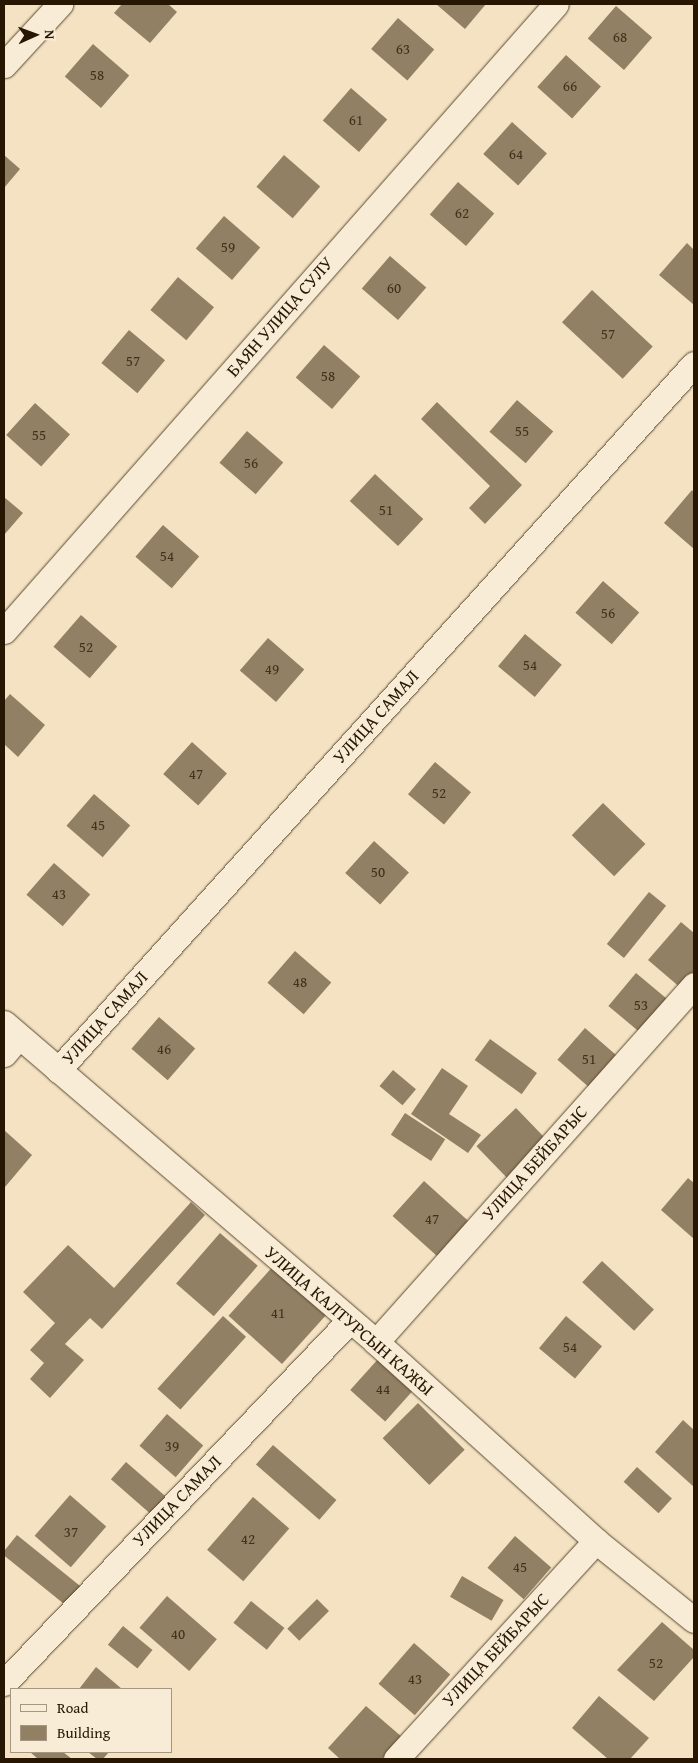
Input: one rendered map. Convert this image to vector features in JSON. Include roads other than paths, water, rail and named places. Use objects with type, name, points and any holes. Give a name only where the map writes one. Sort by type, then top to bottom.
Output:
[{"type":"street","points":[[4,65],[60,4]]},
{"type":"street","name":"БАЯН УЛИЦА СУЛУ","points":[[4,631],[556,4]]},
{"type":"street","name":"УЛИЦА САМАЛ","points":[[58,1070],[694,364]]},
{"type":"street","name":"УЛИЦА БЕЙБАРЫС","points":[[376,1342],[694,984]]},
{"type":"street","name":"УЛИЦА КАЛТУРСЫН КАЖЫ","points":[[9,1038],[58,1070],[376,1342],[596,1541],[694,1618]]},
{"type":"street","name":"УЛИЦА САМАЛ","points":[[4,1682],[350,1320]]},
{"type":"street","name":"УЛИЦА БЕЙБАРЫС","points":[[396,1759],[596,1541]]}]
